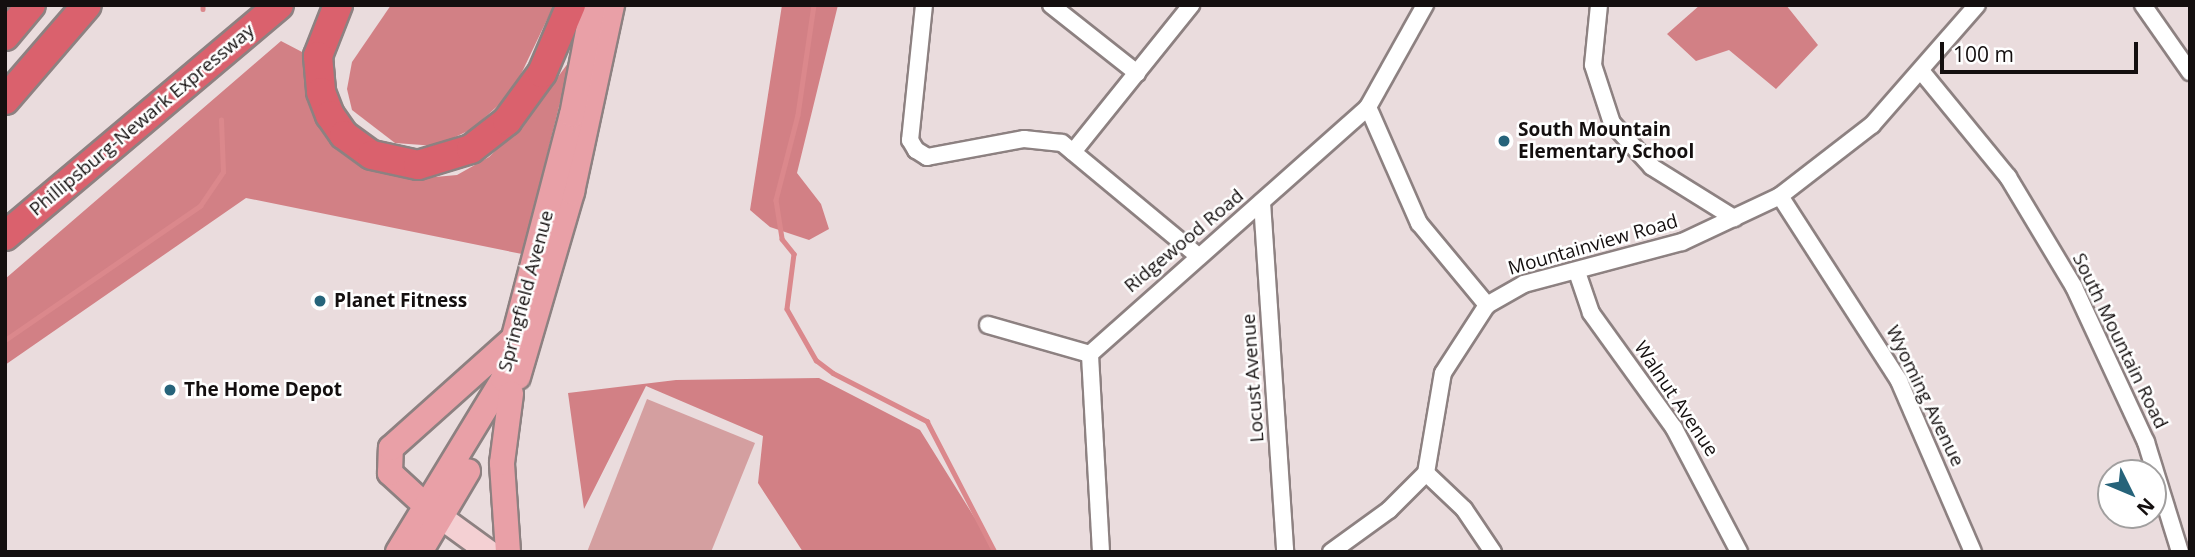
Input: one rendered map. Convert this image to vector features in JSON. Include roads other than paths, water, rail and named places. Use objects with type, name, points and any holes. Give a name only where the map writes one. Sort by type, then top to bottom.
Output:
[{"type":"highway","points":[[5,36],[32,5]]},
{"type":"highway","points":[[5,100],[87,5]]},
{"type":"highway","name":"Phillipsburg-Newark Expressway","points":[[5,236],[279,5]]},
{"type":"highway","points":[[338,5],[318,56],[330,115],[363,149],[418,165],[471,149],[507,121],[542,74],[571,5]]},
{"type":"main road","name":"Springfield Avenue","points":[[420,552],[434,511],[503,379],[579,89],[593,5]]},
{"type":"main road","name":"Springfield Avenue","points":[[398,552],[434,511],[511,394],[545,296],[612,5]]},
{"type":"main road","points":[[489,552],[434,511],[390,473],[391,448],[514,337]]},
{"type":"main road","points":[[508,552],[502,463],[511,394]]},
{"type":"street","points":[[924,5],[910,140],[916,150],[927,157],[1044,138],[1073,152],[1198,256]]},
{"type":"street","points":[[1051,5],[1137,73]]},
{"type":"street","points":[[1073,152],[1191,5]]},
{"type":"street","name":"Ridgewood Road","points":[[1090,354],[1368,107],[1426,5]]},
{"type":"street","points":[[1599,5],[1592,65],[1616,129],[1651,167],[1734,218]]},
{"type":"street","name":"Mountainview Road","points":[[1426,472],[1443,373],[1487,305],[1524,284],[1655,251],[1780,196],[1846,150],[1922,72],[1977,5]]},
{"type":"street","points":[[2143,5],[2190,72]]},
{"type":"street","name":"South Mountain Road","points":[[1922,72],[2008,177],[2074,287],[2146,442],[2178,549]]},
{"type":"street","points":[[1368,107],[1419,223],[1487,305]]},
{"type":"street","name":"Wyoming Avenue","points":[[1780,196],[1899,382],[1973,552]]},
{"type":"street","name":"Locust Avenue","points":[[1262,202],[1285,552]]},
{"type":"street","name":"Walnut Avenue","points":[[1577,272],[1591,313],[1674,428],[1739,552]]},
{"type":"street","points":[[988,325],[1090,354],[1101,552]]},
{"type":"street","points":[[1331,552],[1389,510],[1426,472],[1464,509],[1493,552]]},
{"type":"waterway","points":[[814,5],[798,115],[776,200],[782,239],[794,254],[787,309],[816,360],[833,373],[927,421],[995,552]]},
{"type":"waterway","points":[[5,340],[200,206],[223,172],[221,120]]},
{"type":"place","name":"South Mountain Elementary School","points":[[1504,141]]},
{"type":"place","name":"Planet Fitness","points":[[320,301]]},
{"type":"place","name":"The Home Depot","points":[[170,390]]}]
